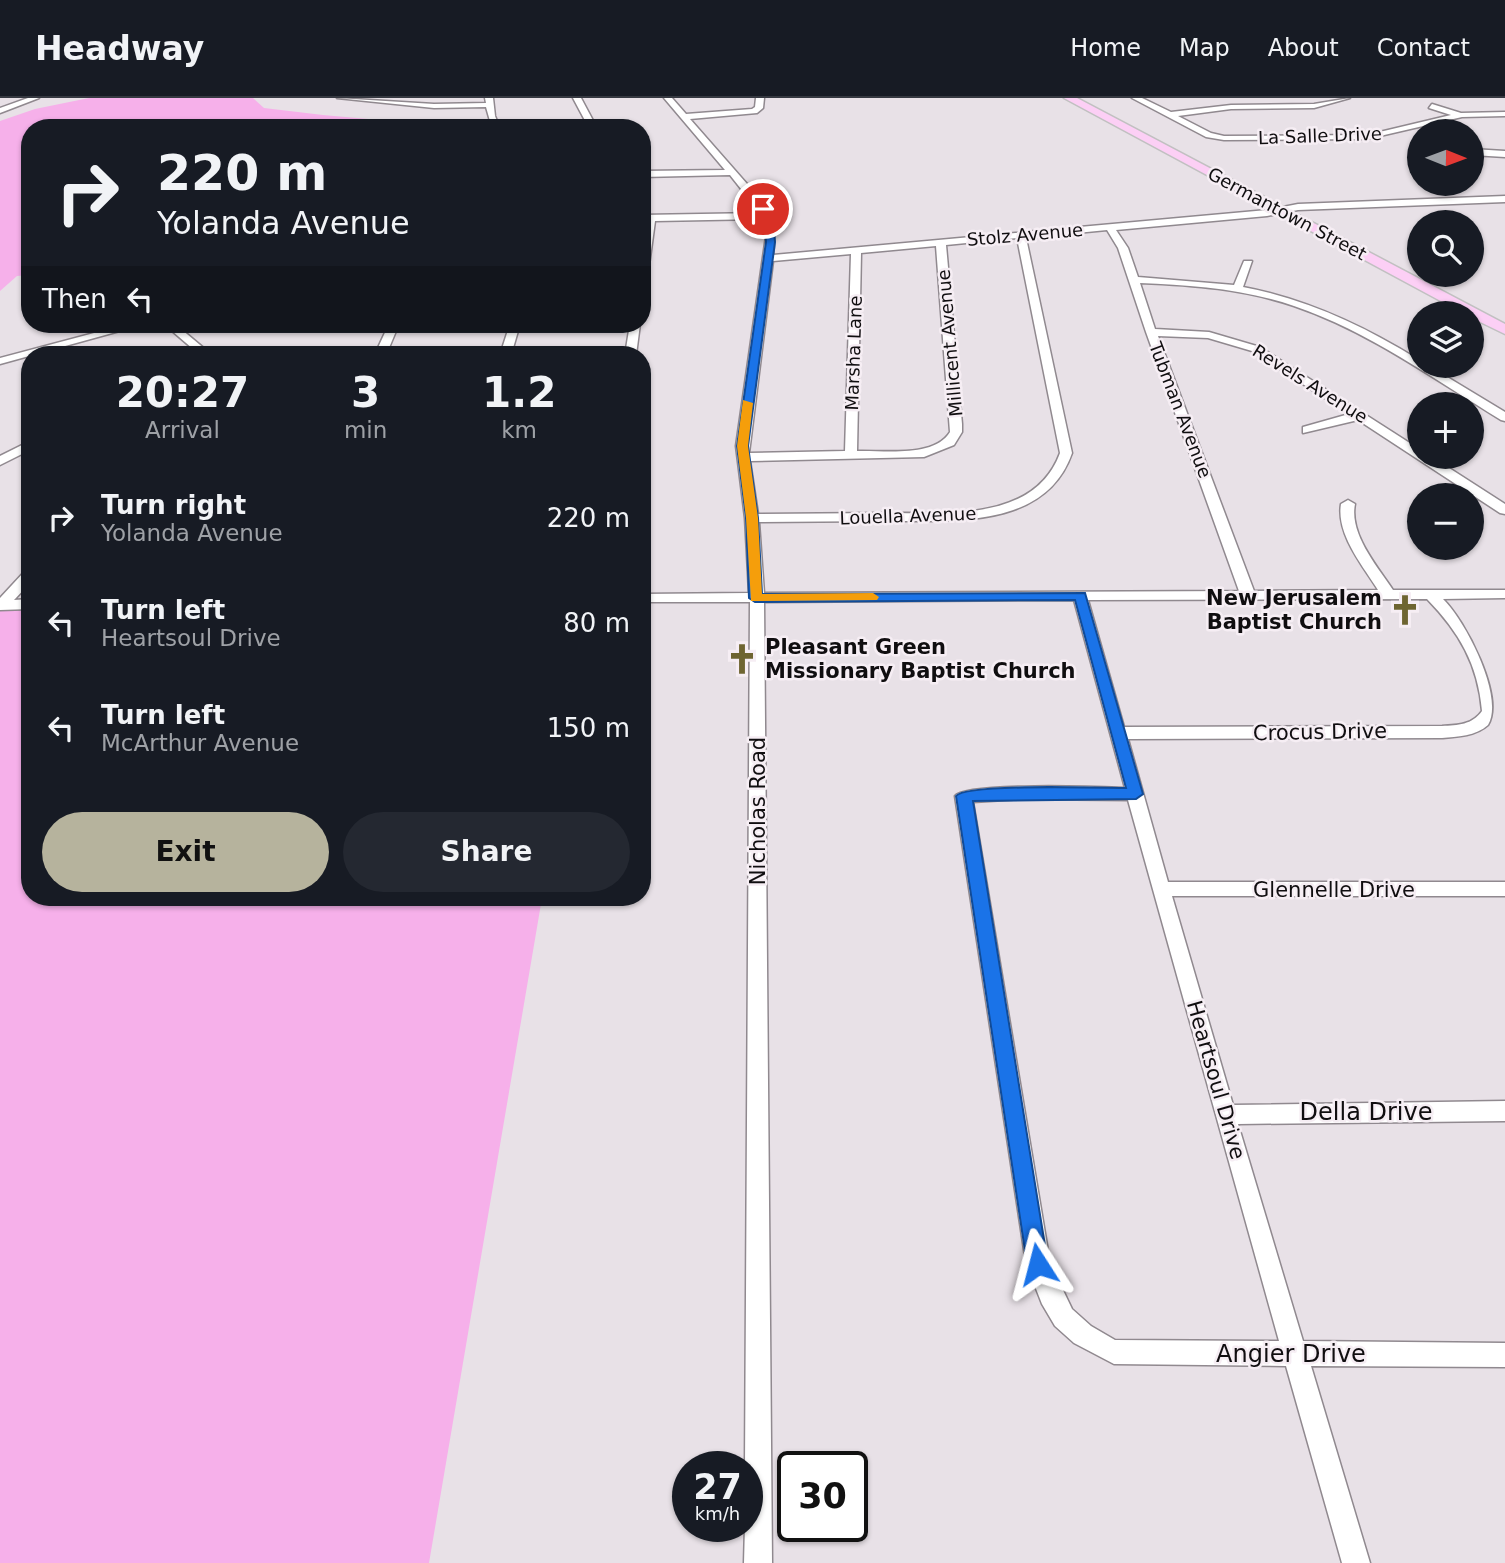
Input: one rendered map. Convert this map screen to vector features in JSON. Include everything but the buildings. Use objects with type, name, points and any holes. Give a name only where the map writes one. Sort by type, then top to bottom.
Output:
[{"type":"main road","name":"Germantown Street","points":[[1069,98],[1505,330]]},
{"type":"street","points":[[0,111],[35,98]]},
{"type":"street","points":[[341,98],[443,107],[489,102],[494,119]]},
{"type":"street","points":[[577,98],[588,119]]},
{"type":"street","name":"Nicholas Road","points":[[668,98],[757,201],[766,216],[771,236],[743,426],[752,518],[758,669],[758,1563]]},
{"type":"street","points":[[683,117],[756,110],[759,108],[760,98]]},
{"type":"street","points":[[1136,98],[1170,115],[1231,107],[1314,106],[1346,98]]},
{"type":"street","points":[[1432,106],[1459,116]]},
{"type":"street","name":"La Salle Drive","points":[[1447,119],[1505,114]]},
{"type":"street","name":"La Salle Drive","points":[[1170,115],[1216,138],[1345,138],[1407,129]]},
{"type":"street","points":[[1484,153],[1505,154]]},
{"type":"street","points":[[651,174],[732,172]]},
{"type":"street","points":[[1267,203],[1505,193]]},
{"type":"street","name":"Stolz Avenue","points":[[769,258],[1110,228],[1282,211],[1298,207],[1505,199]]},
{"type":"street","points":[[651,218],[766,216]]},
{"type":"street","name":"Tubman Avenue","points":[[1110,228],[1123,248],[1248,595]]},
{"type":"street","name":"Louella Avenue","points":[[752,518],[970,516],[1008,508],[1038,494],[1051,483],[1061,470],[1066,453],[1021,236]]},
{"type":"street","name":"Millicent Avenue","points":[[744,457],[924,453],[943,447],[955,436],[941,243]]},
{"type":"street","name":"Marsha Lane","points":[[851,456],[856,251]]},
{"type":"street","points":[[1238,288],[1248,262]]},
{"type":"street","points":[[1133,280],[1192,282],[1238,288],[1288,301],[1332,317],[1505,417]]},
{"type":"street","name":"Revels Avenue","points":[[1151,331],[1200,333],[1249,346],[1407,445]]},
{"type":"street","points":[[57,346],[107,333]]},
{"type":"street","points":[[180,333],[195,346]]},
{"type":"street","points":[[0,361],[21,355]]},
{"type":"street","points":[[1307,430],[1361,415]]},
{"type":"street","points":[[0,461],[21,450]]},
{"type":"street","points":[[1442,469],[1505,510]]},
{"type":"street","points":[[1348,503],[1345,513],[1352,533],[1388,594]]},
{"type":"street","points":[[1,605],[21,584]]},
{"type":"street","points":[[1430,594],[1456,620],[1475,647],[1497,704]]},
{"type":"street","points":[[651,598],[1505,594]]},
{"type":"street","name":"Heartsoul Drive","points":[[1080,596],[1201,1033],[1356,1563]]},
{"type":"street","points":[[1,605],[21,604]]},
{"type":"street","name":"Crocus Drive","points":[[1120,733],[1462,730],[1486,719],[1497,704]]},
{"type":"street","name":"Angier Drive","points":[[1136,794],[1022,793],[964,796],[1038,1264],[1056,1309],[1080,1336],[1114,1352],[1505,1355]]},
{"type":"street","name":"Glennelle Drive","points":[[1162,889],[1505,889]]},
{"type":"street","name":"Della Drive","points":[[1226,1115],[1257,1112],[1505,1111]]},
{"type":"shaded area","points":[[89,98],[253,98],[264,108],[368,119],[21,119],[21,276],[17,276],[0,291],[0,121],[35,109]]},
{"type":"shaded area","points":[[21,604],[21,906],[541,906],[429,1563],[0,1563],[0,605]]},
{"type":"slow traffic","points":[[747,403],[742,446],[752,518],[755,598],[873,597]]},
{"type":"place","name":"New Jerusalem Baptist Church","points":[[1405,610]]},
{"type":"place","name":"Pleasant Green Missionary Baptist Church","points":[[742,659]]},
{"type":"route","points":[[763,209],[771,242],[742,446],[752,518],[755,598],[1080,596],[1136,794],[1022,793],[964,796],[1038,1264]]}]
